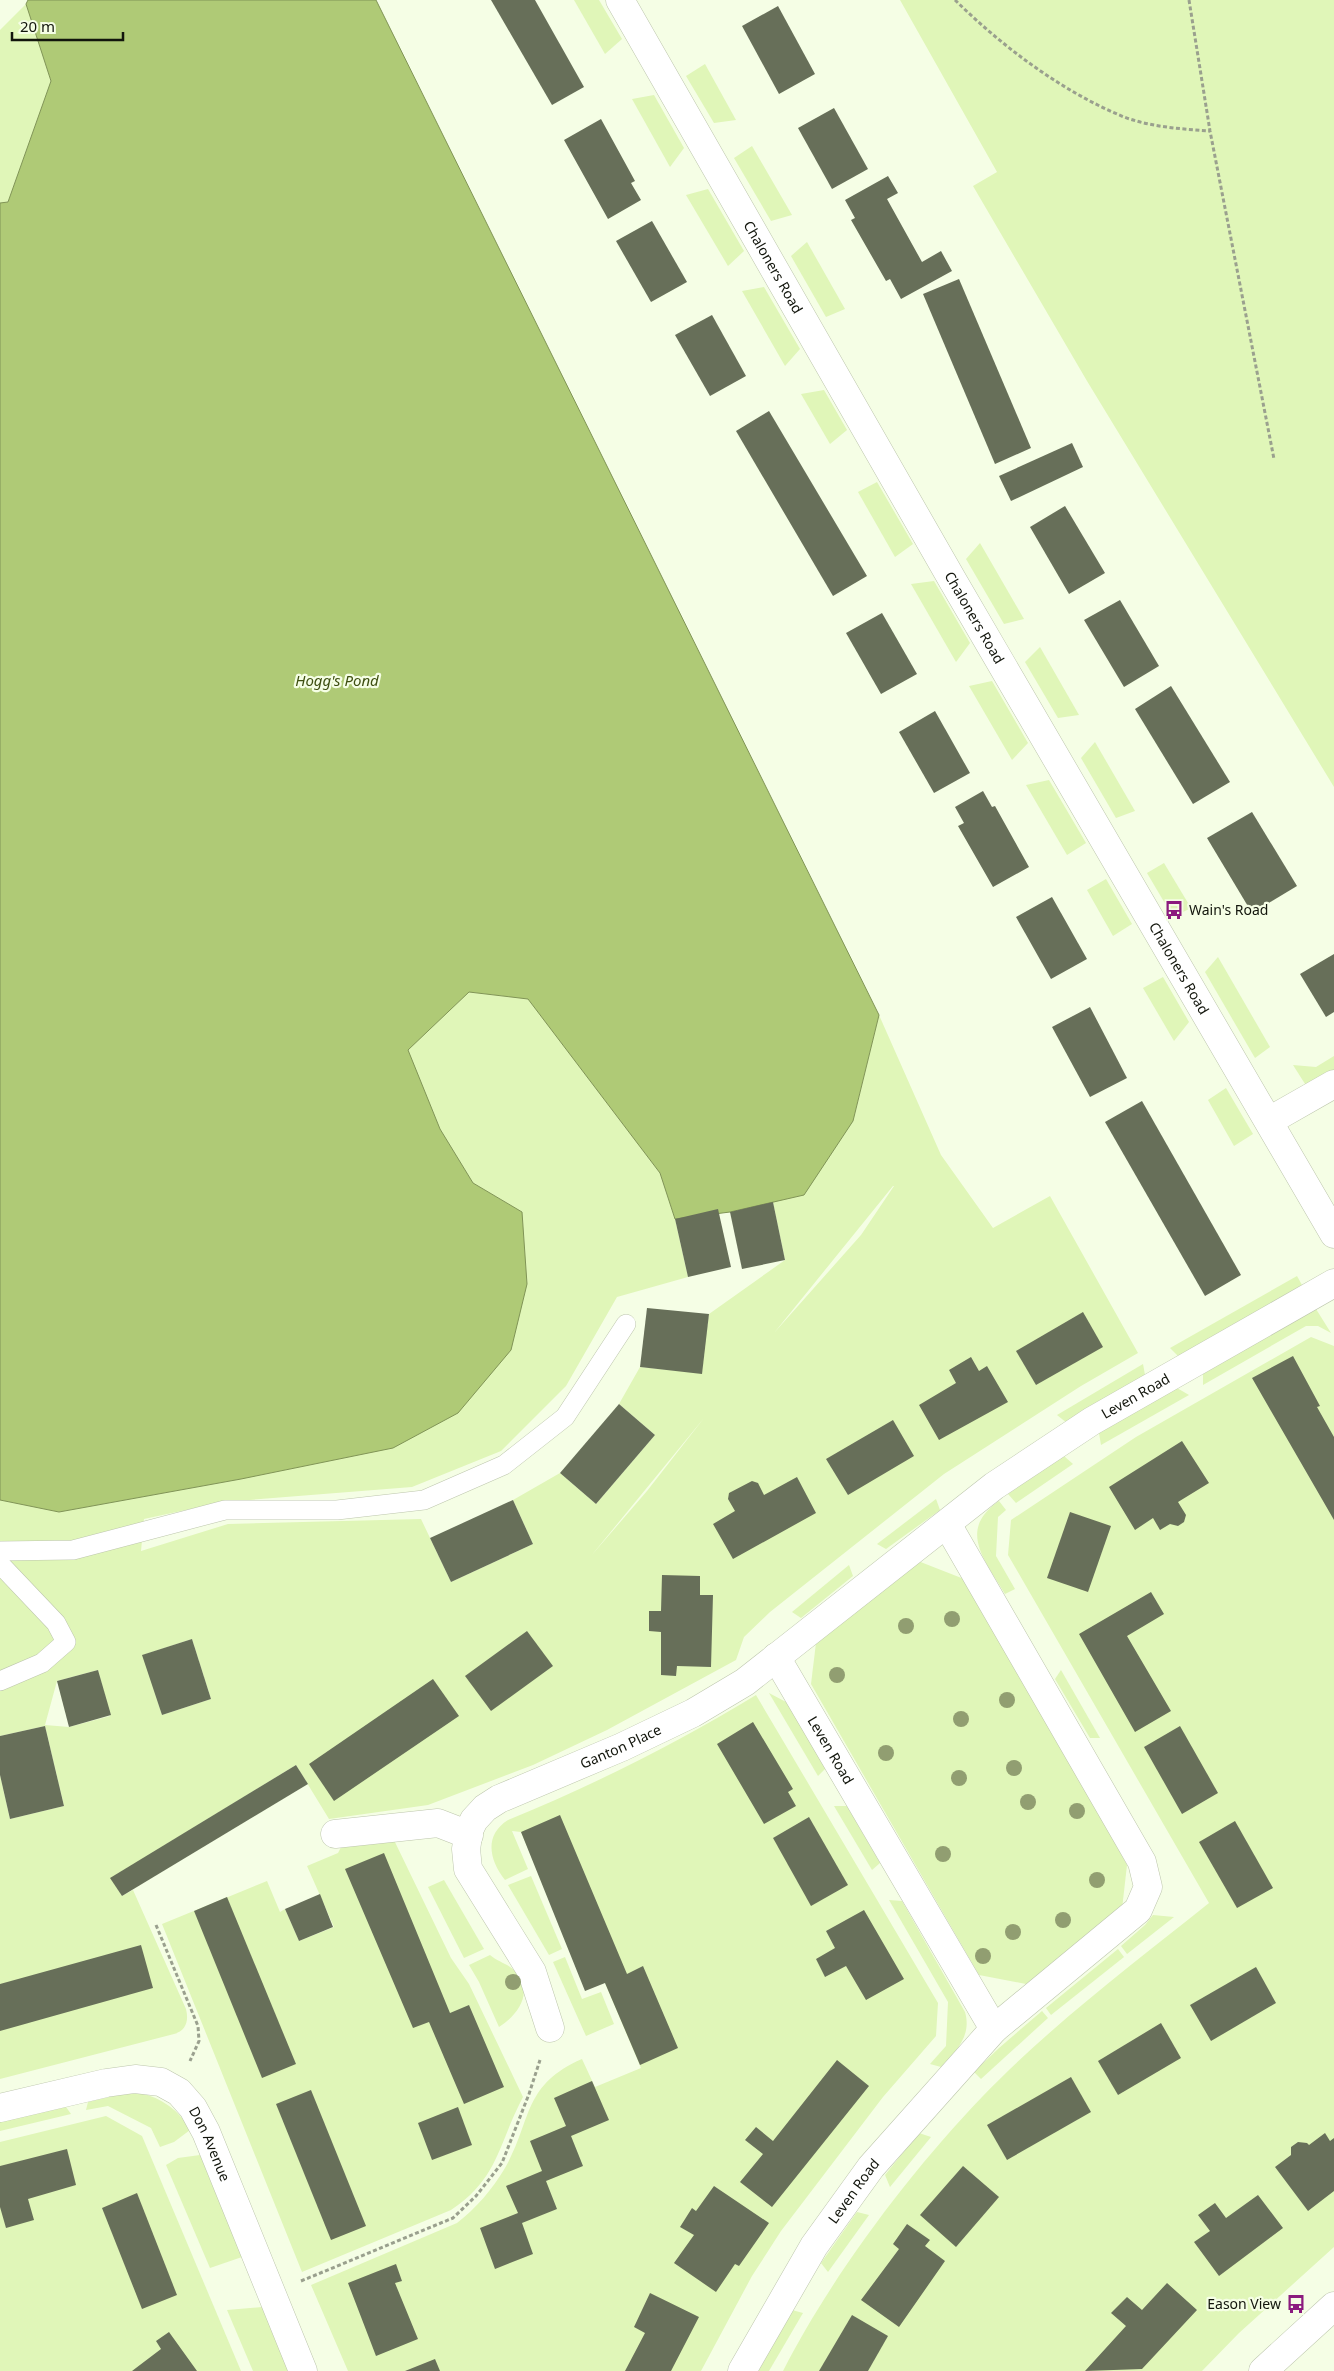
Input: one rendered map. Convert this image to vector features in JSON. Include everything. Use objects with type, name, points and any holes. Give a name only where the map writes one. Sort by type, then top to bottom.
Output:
[{"type":"street","name":"Chaloners Road","points":[[620,0],[953,581],[1334,1234]]},
{"type":"street","points":[[1269,1121],[1334,1084]]},
{"type":"street","name":"Leven Road","points":[[994,2029],[776,1657],[994,1486],[1092,1421],[1334,1282]]},
{"type":"street","name":"Leven Road","points":[[742,2371],[814,2246],[871,2167],[994,2029],[1138,1910],[1148,1887],[1142,1862],[947,1524]]},
{"type":"street","name":"Ganton Place","points":[[550,2028],[532,1972],[468,1870],[466,1849],[474,1820],[485,1808],[499,1799],[622,1747],[693,1714],[745,1682],[776,1657]]},
{"type":"street","points":[[335,1834],[438,1823],[469,1835]]},
{"type":"street","name":"Don Avenue","points":[[0,2108],[135,2078],[161,2082],[179,2092],[193,2108],[206,2132],[303,2371]]},
{"type":"street","points":[[1263,2371],[1334,2306]]},
{"type":"lane","points":[[0,1551],[73,1550],[225,1510],[337,1510],[424,1500],[504,1465],[565,1417],[626,1324]]},
{"type":"lane","points":[[0,1564],[56,1623],[66,1642],[42,1663],[0,1681]]},
{"type":"path","points":[[955,0],[995,36],[1047,76],[1077,93],[1125,117],[1171,129],[1210,131]]},
{"type":"path","points":[[1188,0],[1210,131],[1274,458]]},
{"type":"path","points":[[156,1925],[198,2026],[199,2042],[192,2058],[172,2089]]},
{"type":"path","points":[[270,2293],[452,2218],[464,2208],[490,2180],[502,2163],[529,2094],[550,2028]]},
{"type":"shaded area","points":[[574,0],[599,0],[622,39],[605,54]]},
{"type":"shaded area","points":[[900,0],[1334,0],[1334,787],[1087,381],[973,186],[997,172]]},
{"type":"shaded area","points":[[26,4],[51,81],[8,202],[0,203],[0,30]]},
{"type":"shaded area","points":[[705,64],[736,120],[714,123],[686,76]]},
{"type":"shaded area","points":[[654,95],[684,148],[670,167],[632,99]]},
{"type":"shaded area","points":[[752,146],[792,215],[771,221],[734,158]]},
{"type":"shaded area","points":[[708,189],[744,251],[728,266],[686,195]]},
{"type":"shaded area","points":[[807,242],[845,309],[826,317],[791,256]]},
{"type":"shaded area","points":[[764,287],[800,349],[785,366],[742,291]]},
{"type":"shaded area","points":[[824,390],[847,430],[830,444],[801,394]]},
{"type":"shaded area","points":[[877,482],[913,544],[895,557],[858,492]]},
{"type":"shaded area","points":[[980,543],[1024,619],[1004,624],[966,559]]},
{"type":"shaded area","points":[[934,581],[970,643],[956,662],[911,584]]},
{"type":"shaded area","points":[[1040,647],[1079,715],[1058,718],[1025,662]]},
{"type":"shaded area","points":[[992,681],[1028,743],[1012,760],[969,686]]},
{"type":"shaded area","points":[[1095,742],[1135,811],[1116,818],[1081,758]]},
{"type":"shaded area","points":[[1049,780],[1086,843],[1067,855],[1026,785]]},
{"type":"shaded area","points":[[1164,863],[1191,908],[1173,917],[1147,873]]},
{"type":"shaded area","points":[[1106,879],[1132,924],[1113,936],[1087,890]]},
{"type":"shaded area","points":[[1218,957],[1270,1047],[1255,1058],[1205,972]]},
{"type":"shaded area","points":[[1163,977],[1189,1022],[1174,1041],[1143,988]]},
{"type":"shaded area","points":[[469,992],[528,999],[660,1173],[675,1219],[688,1277],[617,1297],[566,1386],[501,1451],[412,1487],[223,1502],[144,1519],[141,1551],[228,1524],[421,1519],[451,1582],[533,1544],[513,1500],[560,1473],[596,1504],[655,1435],[619,1404],[640,1367],[701,1373],[709,1314],[785,1260],[773,1202],[804,1195],[855,1114],[879,1015],[941,1155],[993,1228],[1050,1196],[1138,1353],[1081,1386],[944,1474],[770,1612],[744,1637],[736,1660],[607,1730],[533,1765],[428,1805],[329,1819],[296,1765],[111,1878],[122,1896],[133,1890],[186,2009],[186,2025],[178,2033],[0,2079],[0,1775],[10,1819],[64,1806],[45,1726],[0,1736],[0,1500],[59,1512],[241,1479],[522,1212],[473,1183],[440,1129],[407,1050]],"holes":[[[893,1186],[861,1235],[774,1333]],[[704,1418],[647,1491],[591,1556]],[[192,1639],[211,1699],[162,1715],[143,1655]],[[98,1670],[110,1716],[69,1727],[45,1725],[57,1681]]]},
{"type":"shaded area","points":[[1334,1056],[1334,1071],[1307,1087],[1293,1065],[1316,1067]]},
{"type":"shaded area","points":[[1226,1088],[1253,1134],[1234,1146],[1208,1100]]},
{"type":"shaded area","points":[[1297,1276],[1302,1285],[1178,1356],[1170,1348]]},
{"type":"shaded area","points":[[1316,1309],[1331,1333],[1318,1326],[1306,1326],[1203,1385],[1203,1374]]},
{"type":"shaded area","points":[[1311,1337],[1334,1346],[1334,2247],[1239,2333],[1202,2371],[783,2371],[824,2299],[873,2227],[954,2127],[1008,2071],[1063,2021],[1209,1903],[1008,1555],[1011,1520],[1136,1437]]},
{"type":"shaded area","points":[[1143,1364],[1145,1375],[1067,1423],[1057,1415]]},
{"type":"shaded area","points":[[1177,1388],[1189,1395],[1101,1445],[1099,1433]]},
{"type":"shaded area","points":[[1064,1456],[1073,1464],[1016,1503],[1008,1494]]},
{"type":"shaded area","points":[[936,1499],[940,1510],[886,1549],[877,1544]]},
{"type":"shaded area","points":[[999,1501],[1006,1510],[998,1517],[996,1556],[1015,1589],[1005,1594],[983,1557],[977,1534],[979,1523],[986,1512]]},
{"type":"shaded area","points":[[918,1561],[964,1579],[1060,1743],[1127,1865],[1122,1909],[1026,1984],[979,1975],[811,1684],[816,1643]]},
{"type":"shaded area","points":[[849,1565],[853,1576],[801,1618],[792,1612]]},
{"type":"shaded area","points":[[1061,1670],[1100,1738],[1090,1738],[1055,1679]]},
{"type":"shaded area","points":[[769,1693],[786,1702],[826,1768],[818,1776]]},
{"type":"shaded area","points":[[756,1695],[938,2003],[936,2036],[883,2097],[781,2231],[752,2276],[701,2371],[348,2371],[311,2285],[457,2223],[464,2217],[489,2191],[505,2168],[538,2093],[548,2080],[563,2069],[582,2059],[595,2087],[641,2068],[605,1983],[537,1870],[521,1832],[512,1831],[528,1869],[505,1880],[495,1864],[493,1856],[492,1840],[495,1833],[508,1820],[635,1762],[696,1730]]},
{"type":"shaded area","points":[[834,1806],[847,1806],[880,1863],[872,1870]]},
{"type":"shaded area","points":[[393,1838],[451,1958],[469,1984],[523,2097],[496,2159],[488,2173],[467,2198],[451,2210],[302,2272],[162,1924],[267,1881],[280,1912],[285,1909],[299,1941],[334,1927],[307,1866],[338,1853],[341,1847]]},
{"type":"shaded area","points":[[531,1876],[562,1949],[549,1955],[508,1885]]},
{"type":"shaded area","points":[[444,1880],[484,1949],[464,1958],[428,1887]]},
{"type":"shaded area","points":[[889,1900],[902,1901],[965,2012],[967,2021],[964,2036],[957,2049],[941,2067],[930,2064],[946,2046],[948,2002]]},
{"type":"shaded area","points":[[1153,1915],[1174,1917],[1127,1954],[1121,1946],[1145,1925]]},
{"type":"shaded area","points":[[1118,1949],[1124,1957],[1051,2015],[1046,2008]]},
{"type":"shaded area","points":[[490,1955],[513,1969],[524,1988],[524,1995],[517,2010],[499,2027],[479,1982],[469,1965]]},
{"type":"shaded area","points":[[565,1957],[582,1999],[601,1992],[614,2024],[586,2036],[553,1962]]},
{"type":"shaded area","points":[[1042,2011],[1048,2018],[981,2079],[974,2072],[999,2048]]},
{"type":"shaded area","points":[[140,2093],[156,2098],[169,2106],[181,2116],[190,2130],[174,2142],[160,2147],[151,2128],[108,2106],[86,2110],[88,2102],[122,2094]]},
{"type":"shaded area","points":[[66,2107],[71,2114],[0,2131],[0,2122]]},
{"type":"shaded area","points":[[106,2116],[142,2136],[241,2371],[0,2371],[0,2142]]},
{"type":"shaded area","points":[[919,2133],[931,2137],[890,2187],[885,2175]]},
{"type":"shaded area","points":[[200,2155],[242,2257],[210,2268],[166,2165],[178,2158]]},
{"type":"shaded area","points":[[857,2212],[869,2215],[828,2272],[821,2263]]},
{"type":"shaded area","points":[[262,2307],[289,2371],[253,2371],[227,2310]]},
{"type":"shaded area","points":[[792,2310],[803,2313],[769,2371],[758,2371]]},
{"type":"water","name":"Hogg's Pond","points":[[28,0],[376,0],[879,1015],[853,1121],[804,1195],[730,1212],[675,1219],[660,1173],[528,999],[469,992],[408,1050],[440,1129],[473,1183],[522,1212],[527,1284],[511,1350],[458,1413],[393,1448],[241,1479],[59,1512],[0,1500],[0,203],[8,202],[51,81],[26,4]]},
{"type":"building","points":[[491,0],[535,0],[584,87],[552,105]]},
{"type":"building","points":[[778,6],[815,74],[779,94],[742,26]]},
{"type":"building","points":[[834,108],[868,169],[832,189],[798,128]]},
{"type":"building","points":[[601,119],[635,181],[631,183],[641,200],[608,219],[564,140]]},
{"type":"building","points":[[888,176],[898,193],[887,199],[922,262],[941,251],[952,271],[901,299],[890,279],[886,281],[851,220],[855,218],[845,200]]},
{"type":"building","points":[[652,221],[687,282],[651,302],[616,241]]},
{"type":"building","points":[[959,279],[1031,448],[995,464],[923,294]]},
{"type":"building","points":[[712,315],[746,376],[710,396],[675,335]]},
{"type":"building","points":[[769,411],[867,576],[833,596],[736,431]]},
{"type":"building","points":[[1072,443],[1083,467],[1011,501],[999,476]]},
{"type":"building","points":[[1065,506],[1105,573],[1069,594],[1030,527]]},
{"type":"building","points":[[1120,600],[1159,666],[1124,687],[1084,620]]},
{"type":"building","points":[[882,613],[917,674],[881,694],[846,633]]},
{"type":"building","points":[[1171,686],[1230,782],[1193,804],[1135,709]]},
{"type":"building","points":[[935,711],[970,773],[934,793],[899,732]]},
{"type":"building","points":[[983,791],[992,807],[995,806],[1029,867],[993,887],[958,826],[964,823],[955,807]]},
{"type":"building","points":[[1252,812],[1297,886],[1252,913],[1207,838]]},
{"type":"building","points":[[1052,897],[1087,959],[1051,979],[1016,917]]},
{"type":"building","points":[[1334,954],[1334,1012],[1326,1017],[1300,974]]},
{"type":"building","points":[[1090,1007],[1127,1078],[1090,1097],[1052,1027]]},
{"type":"building","points":[[1142,1101],[1241,1275],[1205,1296],[1105,1122]]},
{"type":"building","points":[[773,1202],[785,1260],[742,1269],[730,1212]]},
{"type":"building","points":[[718,1209],[731,1267],[688,1277],[675,1219]]},
{"type":"building","points":[[647,1308],[709,1314],[702,1374],[640,1367]]},
{"type":"building","points":[[1083,1312],[1103,1347],[1036,1385],[1016,1351]]},
{"type":"building","points":[[1293,1356],[1320,1406],[1317,1407],[1334,1437],[1334,1520],[1252,1378]]},
{"type":"building","points":[[971,1357],[979,1371],[987,1366],[1008,1402],[939,1440],[919,1405],[956,1383],[949,1370]]},
{"type":"building","points":[[619,1404],[655,1435],[596,1504],[560,1473]]},
{"type":"building","points":[[893,1420],[914,1456],[848,1495],[826,1459]]},
{"type":"building","points":[[1182,1441],[1209,1483],[1178,1502],[1186,1515],[1184,1522],[1178,1526],[1170,1524],[1160,1530],[1153,1518],[1135,1530],[1109,1487]]},
{"type":"building","points":[[797,1477],[816,1513],[733,1559],[713,1524],[735,1511],[728,1499],[729,1493],[752,1481],[758,1483],[764,1495]]},
{"type":"building","points":[[513,1500],[533,1544],[451,1582],[430,1538]]},
{"type":"building","points":[[1070,1512],[1111,1526],[1088,1592],[1047,1578]]},
{"type":"building","points":[[662,1575],[700,1576],[700,1595],[713,1595],[711,1667],[677,1666],[676,1676],[661,1675],[661,1632],[649,1631],[649,1611],[661,1611]]},
{"type":"building","points":[[1151,1592],[1164,1614],[1127,1636],[1171,1711],[1135,1732],[1079,1634]]},
{"type":"building","points":[[527,1631],[553,1666],[491,1711],[465,1676]]},
{"type":"building","points":[[192,1639],[211,1699],[162,1715],[142,1655]]},
{"type":"building","points":[[98,1670],[111,1715],[69,1727],[57,1681]]},
{"type":"building","points":[[433,1679],[459,1716],[334,1801],[309,1764]]},
{"type":"building","points":[[753,1722],[793,1789],[788,1792],[796,1806],[764,1824],[717,1744]]},
{"type":"building","points":[[45,1726],[64,1806],[10,1819],[0,1775],[0,1736]]},
{"type":"building","points":[[1180,1726],[1218,1793],[1182,1814],[1144,1747]]},
{"type":"building","points":[[296,1765],[308,1784],[122,1896],[110,1878]]},
{"type":"building","points":[[560,1815],[627,1974],[643,1966],[678,2048],[640,2065],[605,1983],[585,1991],[521,1832]]},
{"type":"building","points":[[809,1817],[848,1885],[811,1906],[773,1838]]},
{"type":"building","points":[[1235,1821],[1273,1888],[1237,1908],[1199,1842]]},
{"type":"building","points":[[384,1853],[450,2013],[469,2005],[504,2087],[464,2104],[429,2022],[413,2028],[345,1869]]},
{"type":"building","points":[[320,1894],[333,1927],[299,1941],[285,1909]]},
{"type":"building","points":[[227,1897],[296,2064],[262,2078],[194,1911]]},
{"type":"building","points":[[864,1910],[904,1979],[866,2000],[846,1966],[825,1977],[816,1959],[835,1948],[826,1931]]},
{"type":"building","points":[[141,1945],[153,1988],[0,2031],[0,1984]]},
{"type":"building","points":[[1256,1967],[1276,2003],[1211,2041],[1190,2005]]},
{"type":"building","points":[[1161,2023],[1181,2058],[1118,2095],[1098,2061]]},
{"type":"building","points":[[837,2060],[869,2086],[772,2207],[740,2182],[763,2154],[745,2140],[756,2127],[773,2141]]},
{"type":"building","points":[[1071,2077],[1091,2112],[1007,2160],[987,2125]]},
{"type":"building","points":[[592,2081],[609,2120],[571,2136],[583,2166],[546,2181],[557,2209],[522,2223],[533,2254],[495,2269],[480,2228],[518,2213],[506,2186],[542,2171],[530,2141],[566,2126],[554,2098]]},
{"type":"building","points":[[311,2090],[366,2226],[331,2240],[276,2104]]},
{"type":"building","points":[[458,2107],[472,2145],[432,2160],[418,2123]]},
{"type":"building","points":[[1325,2133],[1330,2141],[1334,2138],[1334,2191],[1308,2211],[1275,2167],[1291,2155],[1291,2147],[1298,2142],[1309,2145]]},
{"type":"building","points":[[67,2149],[76,2185],[28,2199],[34,2220],[6,2228],[0,2207],[0,2166]]},
{"type":"building","points":[[963,2166],[999,2197],[956,2247],[920,2215]]},
{"type":"building","points":[[714,2186],[769,2223],[739,2266],[735,2264],[716,2292],[674,2263],[694,2235],[680,2227],[692,2208],[696,2211]]},
{"type":"building","points":[[137,2193],[177,2295],[142,2309],[102,2208]]},
{"type":"building","points":[[1258,2195],[1283,2228],[1219,2276],[1194,2242],[1210,2231],[1198,2215],[1215,2203],[1226,2218]]},
{"type":"building","points":[[907,2224],[930,2240],[925,2246],[945,2261],[899,2327],[861,2300],[899,2249],[893,2244]]},
{"type":"building","points":[[396,2264],[402,2281],[395,2283],[418,2339],[376,2356],[348,2283]]},
{"type":"building","points":[[1167,2283],[1197,2310],[1142,2369],[1085,2371],[1126,2326],[1111,2313],[1127,2297],[1142,2310]]},
{"type":"building","points":[[650,2293],[699,2317],[671,2371],[625,2371],[645,2333],[634,2327]]},
{"type":"building","points":[[852,2315],[888,2336],[868,2371],[819,2371]]},
{"type":"building","points":[[169,2332],[197,2371],[132,2371],[161,2349],[156,2341]]},
{"type":"building","points":[[435,2359],[440,2371],[405,2371]]},
{"type":"place","name":"Wain's Road","points":[[1174,910]]},
{"type":"place","name":"Eason View","points":[[1296,2304]]}]
